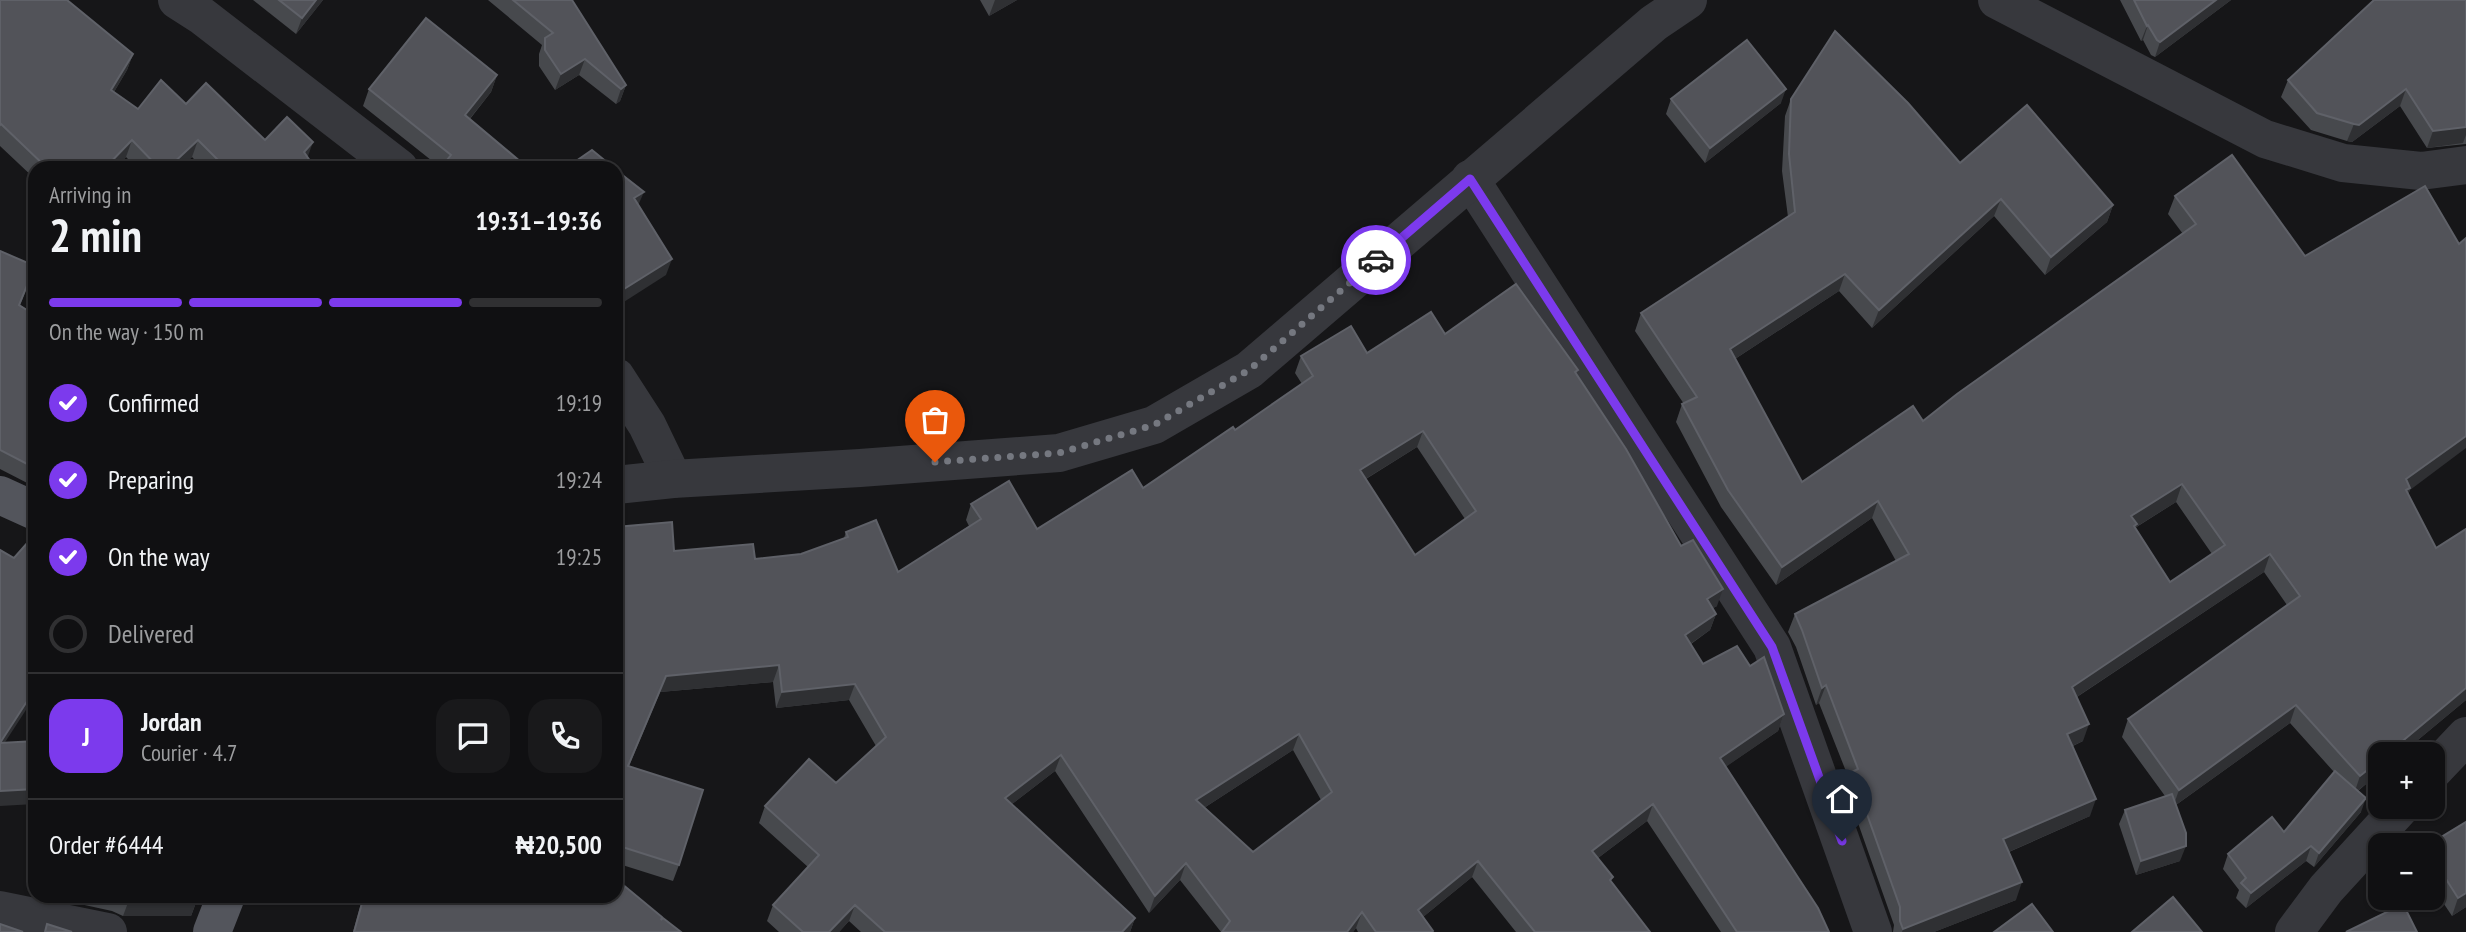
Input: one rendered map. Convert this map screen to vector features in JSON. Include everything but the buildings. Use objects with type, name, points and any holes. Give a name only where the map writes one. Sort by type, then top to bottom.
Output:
[{"type":"main road","points":[[0,495],[28,508]]},
{"type":"main road","points":[[212,932],[223,903]]},
{"type":"street","points":[[623,484],[1059,453],[1154,425],[1249,370],[1470,179],[1644,11],[1688,0]]},
{"type":"street","points":[[1998,0],[2265,139],[2343,163],[2421,171],[2466,165]]},
{"type":"street","points":[[197,5],[390,161]]},
{"type":"street","points":[[1470,179],[1772,647],[1873,932]]},
{"type":"street","points":[[623,388],[647,425],[673,479]]},
{"type":"street","points":[[2445,758],[2466,736]]},
{"type":"street","points":[[2294,932],[2326,889],[2390,819]]},
{"type":"street","points":[[0,910],[108,932]]},
{"type":"way so far","points":[[935,462],[1059,453],[1154,425],[1249,370],[1376,260]]},
{"type":"route","points":[[1376,260],[1470,179],[1772,647],[1842,841]]}]
